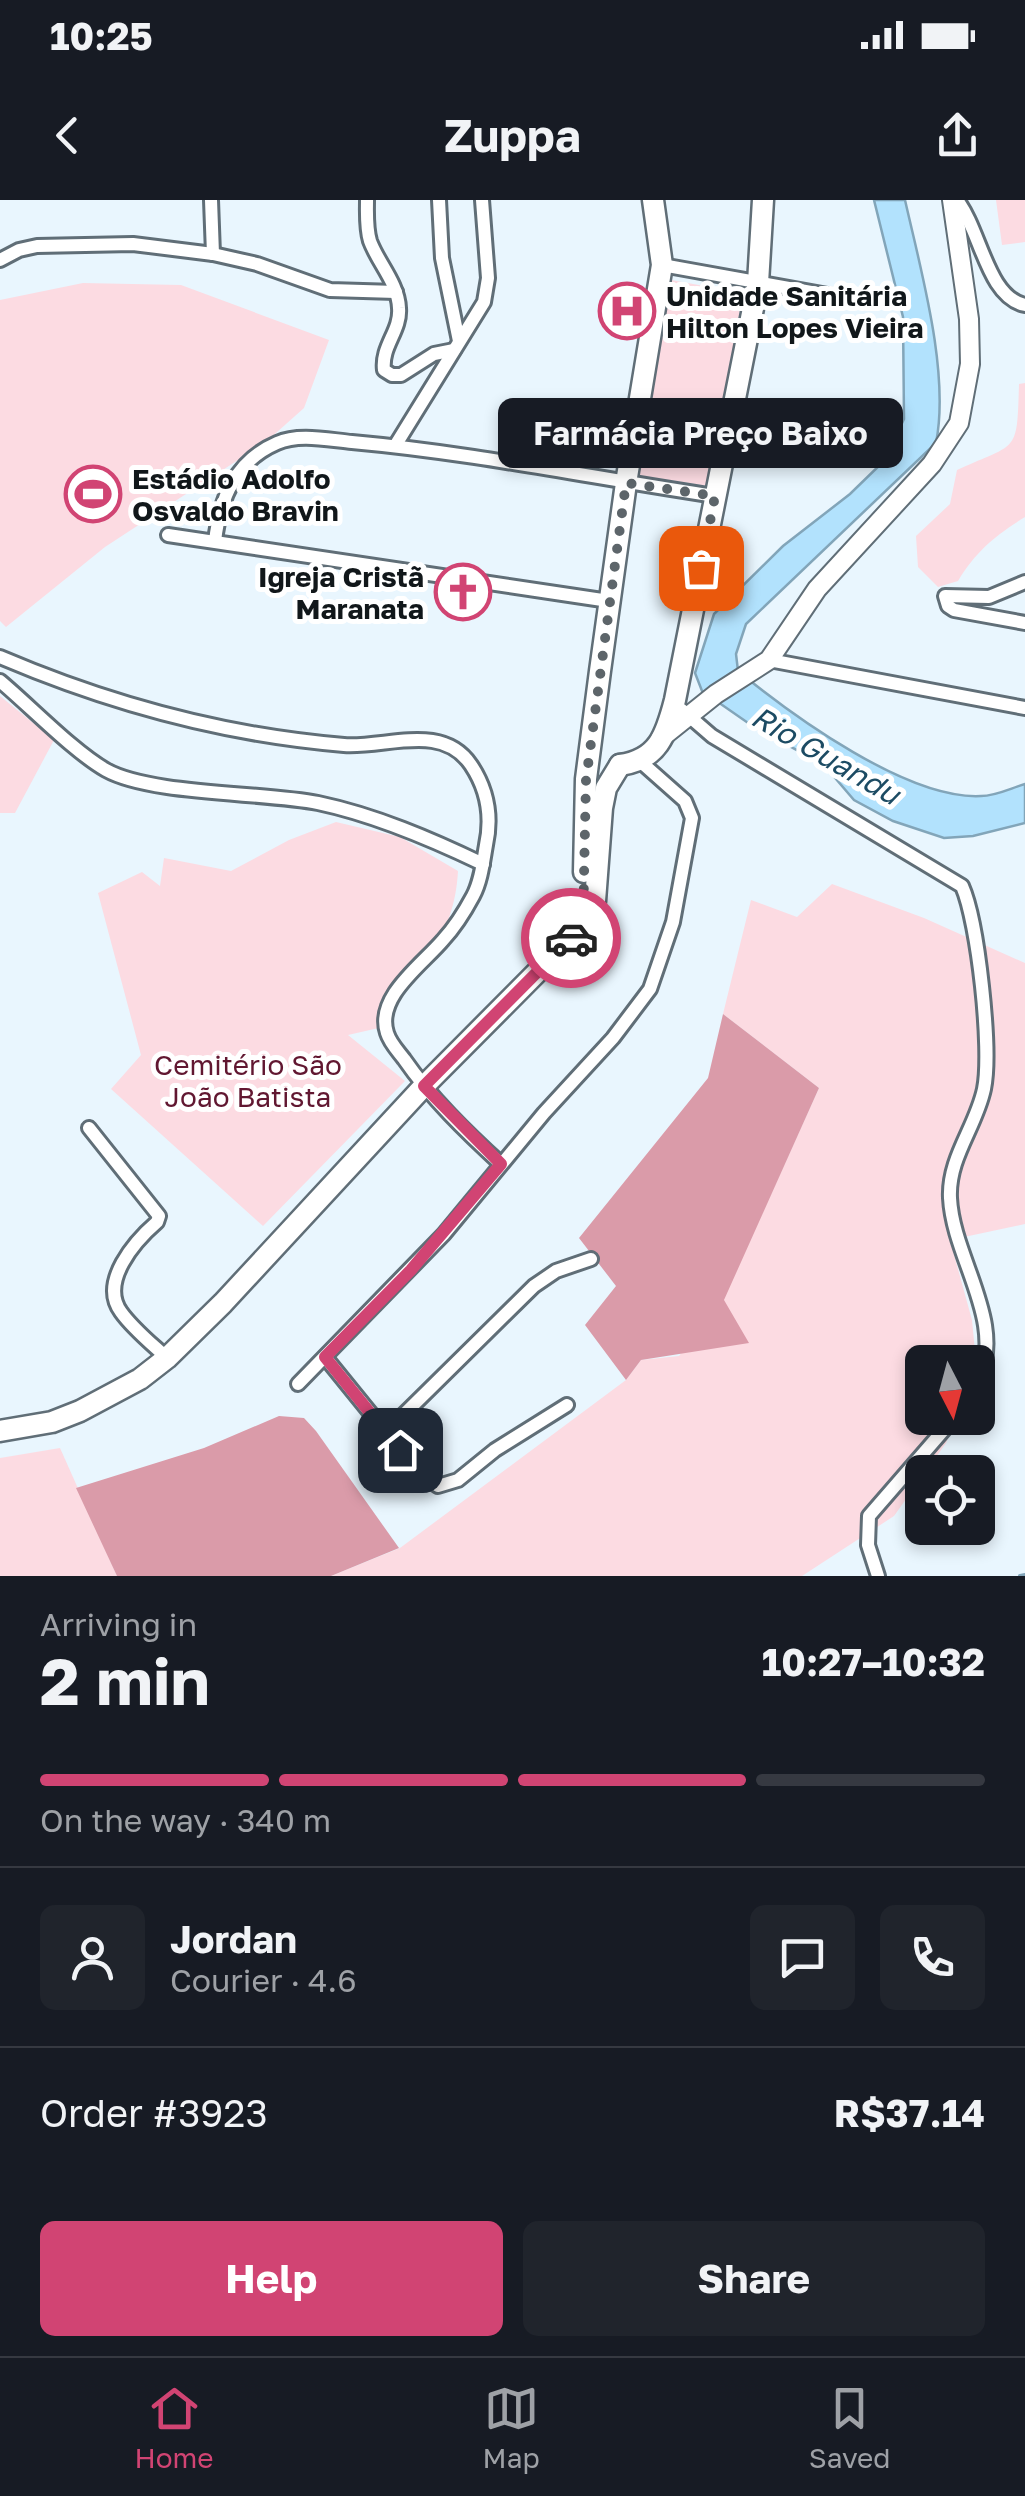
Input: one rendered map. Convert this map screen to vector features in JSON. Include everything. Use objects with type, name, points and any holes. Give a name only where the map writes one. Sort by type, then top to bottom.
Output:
[{"type":"main road","points":[[583,925],[586,780],[626,483],[662,265],[653,200]]},
{"type":"main road","points":[[0,1430],[52,1422],[80,1411],[140,1379],[167,1358],[424,1086],[583,925],[597,891],[606,788],[631,764],[654,752],[678,709],[758,282],[763,200]]},
{"type":"main road","points":[[594,728],[603,749],[631,764]]},
{"type":"street","points":[[211,200],[213,254]]},
{"type":"street","points":[[367,200],[371,243],[396,292],[398,320],[383,354],[383,366],[387,372],[401,375],[434,354],[457,346]]},
{"type":"street","points":[[439,200],[442,258],[457,346]]},
{"type":"street","points":[[395,446],[478,315],[487,289],[482,200]]},
{"type":"street","points":[[954,200],[976,230],[998,287],[1008,300],[1025,305]]},
{"type":"street","points":[[678,709],[716,694],[769,660],[817,589],[932,464],[959,423],[970,364],[970,319],[954,200]]},
{"type":"street","points":[[0,260],[19,250],[52,245],[133,244],[257,264],[330,290],[396,292]]},
{"type":"street","points":[[662,265],[850,299]]},
{"type":"street","points":[[215,541],[230,483],[240,470],[276,443],[300,438],[395,446],[715,496]]},
{"type":"street","points":[[168,535],[609,601]]},
{"type":"street","points":[[1025,582],[989,597],[945,596],[954,610],[1025,624]]},
{"type":"street","points":[[0,656],[95,693],[218,729],[356,745],[422,740],[451,744],[472,766],[488,807],[490,827],[475,893],[452,930],[406,980],[387,1012],[389,1038],[424,1086],[501,1164]]},
{"type":"street","points":[[769,660],[1025,708]]},
{"type":"street","points":[[0,682],[93,760],[120,776],[320,804],[437,842],[482,864]]},
{"type":"street","points":[[678,709],[712,736],[954,879],[965,893],[982,994],[986,1065],[984,1090],[952,1173],[950,1200],[954,1229],[986,1334],[986,1345]]},
{"type":"street","points":[[298,1384],[422,1258],[613,1038],[641,1003],[657,974],[673,922],[692,818],[685,801],[631,764]]},
{"type":"street","points":[[90,1128],[159,1216],[122,1263],[114,1294],[122,1313],[167,1358]]},
{"type":"street","points":[[385,1433],[534,1286],[556,1271],[592,1259]]},
{"type":"street","points":[[325,1357],[385,1433],[434,1485],[446,1486],[458,1480],[495,1450],[567,1405]]},
{"type":"street","points":[[878,1576],[868,1545],[869,1516],[939,1435]]},
{"type":"green space","points":[[996,200],[1025,200],[1025,242],[1002,245]]},
{"type":"green space","points":[[671,280],[743,293],[708,486],[637,475]]},
{"type":"green space","name":"Estádio Adolfo Osvaldo Bravin","points":[[83,283],[181,285],[329,340],[304,408],[267,441],[105,547],[6,627],[0,621],[0,300]]},
{"type":"green space","points":[[1025,383],[1025,517],[987,544],[958,581],[938,587],[918,567],[916,536],[950,504],[957,470],[1010,443],[1017,423],[1019,384]]},
{"type":"green space","points":[[0,696],[54,740],[15,813],[0,813]]},
{"type":"green space","name":"Cemitério São João Batista","points":[[336,822],[400,837],[458,871],[455,897],[440,937],[383,1027],[348,1035],[405,1081],[263,1226],[111,1089],[141,1055],[98,893],[142,872],[160,886],[164,858],[231,871],[289,840]]},
{"type":"green space","points":[[832,884],[924,918],[1025,963],[1025,1224],[950,1240],[972,1320],[974,1345],[905,1345],[905,1435],[950,1435],[946,1443],[937,1455],[905,1455],[905,1501],[894,1516],[802,1576],[331,1576],[400,1548],[626,1380],[641,1360],[679,1356],[723,1300],[819,1088],[723,1014],[751,900],[797,917]]},
{"type":"green space","points":[[60,1448],[117,1576],[0,1576],[0,1458]]},
{"type":"shaded area","points":[[723,1014],[819,1088],[724,1300],[749,1343],[641,1360],[626,1380],[585,1325],[616,1286],[579,1238],[708,1078]]},
{"type":"shaded area","points":[[279,1416],[304,1418],[316,1431],[399,1548],[331,1576],[117,1576],[76,1488],[204,1448]]},
{"type":"water","name":"Rio Guandu","points":[[874,200],[905,200],[937,354],[936,443],[746,624],[736,654],[738,671],[853,752],[920,784],[952,794],[981,796],[1025,784],[1025,823],[973,836],[944,838],[893,821],[854,800],[824,765],[751,725],[702,691],[695,673],[714,614],[783,546],[850,494],[884,461],[904,419],[903,317]]},
{"type":"waterway","points":[[1020,1576],[1025,1575]]},
{"type":"way so far","points":[[571,938],[583,925],[586,780],[626,483],[715,496],[701,568]]},
{"type":"place","name":"Unidade Sanitária Hilton Lopes Vieira","points":[[627,311]]},
{"type":"place","name":"Estádio Adolfo Osvaldo Bravin","points":[[93,494]]},
{"type":"place","name":"Farmácia Preço Baixo","points":[[701,568]]},
{"type":"place","name":"Igreja Cristã Maranata","points":[[463,592]]},
{"type":"route","points":[[400,1450],[325,1357],[444,1234],[501,1164],[424,1086],[571,938]]}]
